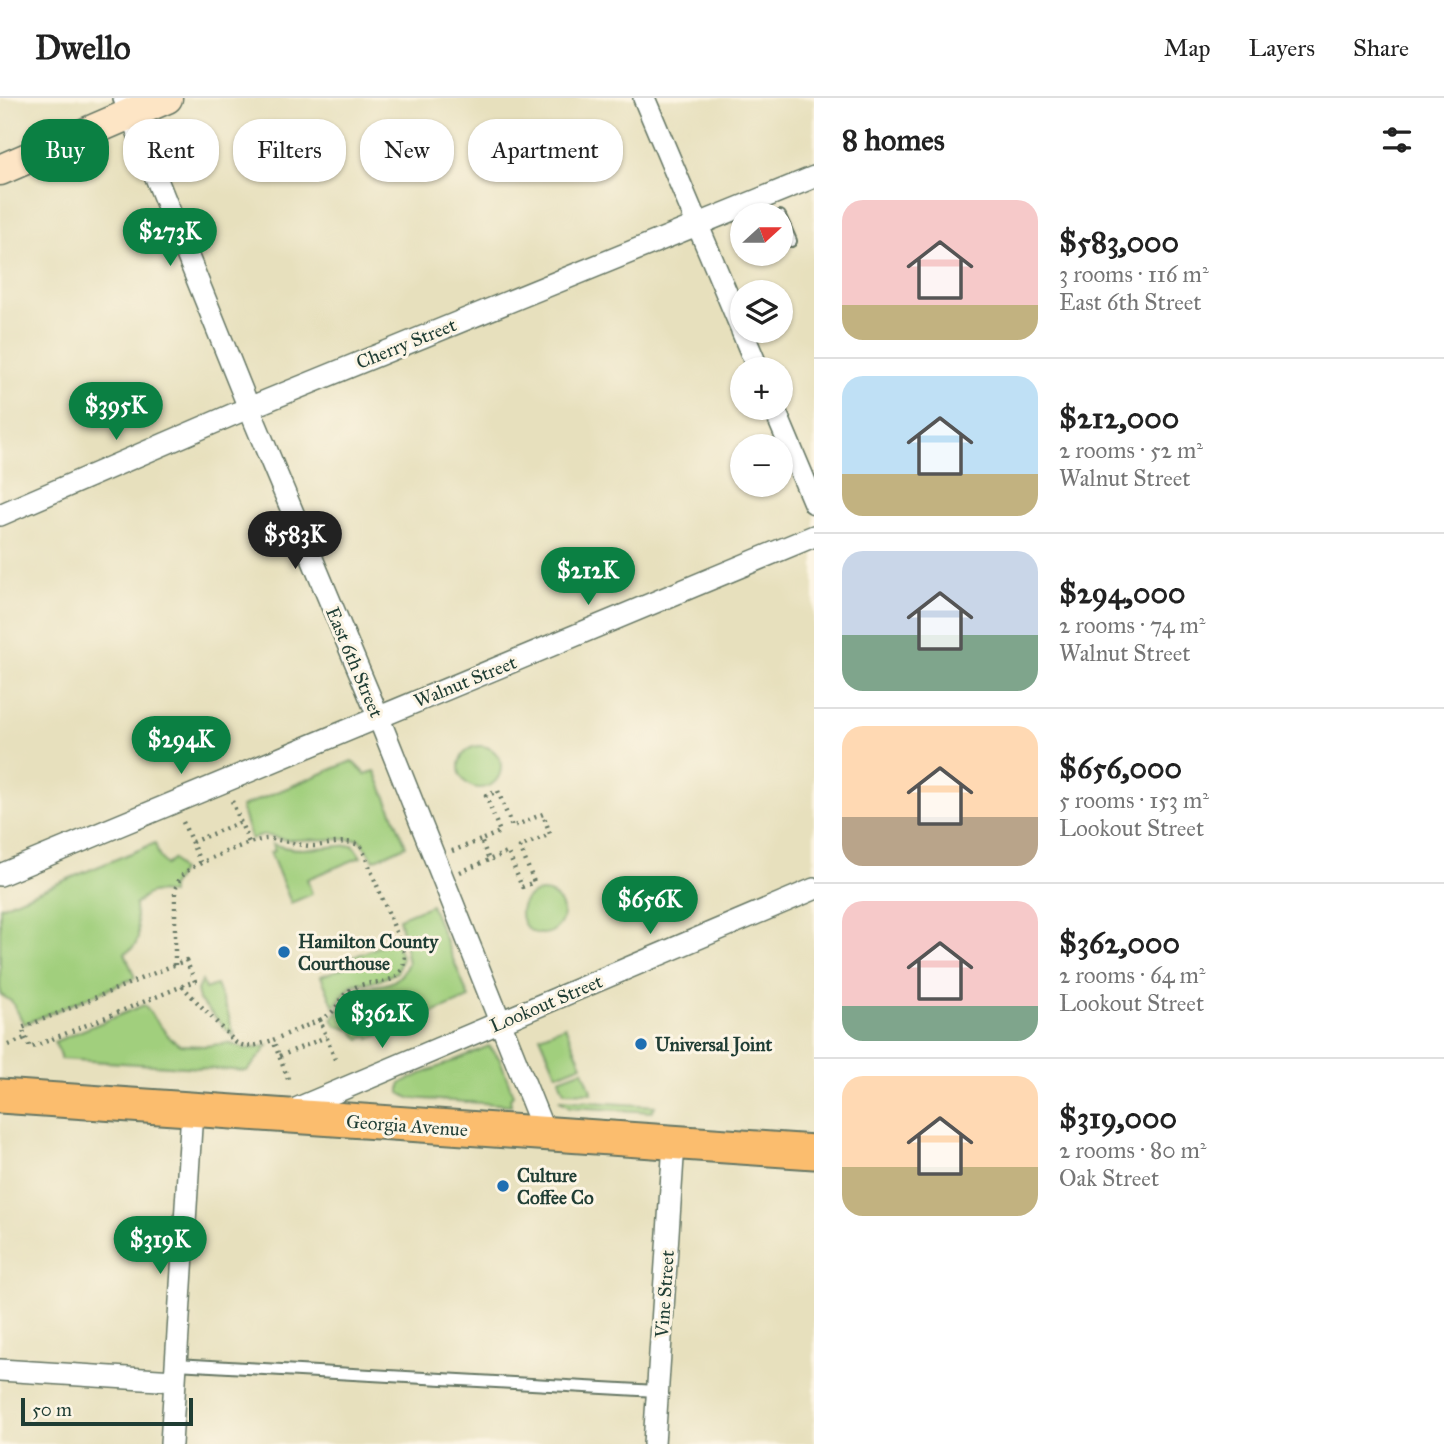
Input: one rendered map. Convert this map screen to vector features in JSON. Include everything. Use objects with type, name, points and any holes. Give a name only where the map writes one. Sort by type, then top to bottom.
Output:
[{"type":"main road","points":[[0,170],[127,105],[167,98]]},
{"type":"main road","name":"Georgia Avenue","points":[[0,1096],[814,1152]]},
{"type":"street","points":[[644,98],[730,302]]},
{"type":"street","name":"East 6th Street","points":[[127,105],[249,408],[436,858],[545,1135]]},
{"type":"street","name":"Cherry Street","points":[[0,515],[249,408],[814,177]]},
{"type":"street","points":[[779,420],[814,503]]},
{"type":"street","name":"Walnut Street","points":[[0,875],[814,536]]},
{"type":"street","name":"Lookout Street","points":[[278,1117],[814,889]]},
{"type":"street","points":[[172,1444],[192,1111]]},
{"type":"street","name":"Vine Street","points":[[654,1444],[674,1143]]},
{"type":"street","points":[[0,1370],[175,1372]]},
{"type":"lane","points":[[772,194],[775,203]]},
{"type":"lane","points":[[175,1372],[657,1391]]},
{"type":"path","points":[[436,858],[500,832],[486,796],[498,791],[512,827],[542,814],[550,834],[520,847],[534,882],[522,887],[508,852],[444,879]]},
{"type":"path","points":[[232,801],[249,843]]},
{"type":"path","points":[[183,821],[201,864]]},
{"type":"path","points":[[192,842],[241,822]]},
{"type":"path","points":[[175,965],[175,890],[181,877],[201,864],[265,839],[290,845],[312,846],[352,841],[361,846],[405,954],[401,972],[383,982],[349,990],[337,1009],[320,1020],[273,1040],[250,1046],[235,1042],[182,986]]},
{"type":"path","points":[[481,840],[489,860]]},
{"type":"path","points":[[186,960],[195,981],[182,986],[30,1048],[22,1028],[186,960]]},
{"type":"path","points":[[320,1020],[336,1062]]},
{"type":"path","points":[[280,1056],[327,1037]]},
{"type":"path","points":[[9,1045],[26,1038]]},
{"type":"path","points":[[273,1040],[288,1079]]},
{"type":"green space","points":[[480,746],[495,752],[501,767],[495,782],[480,788],[465,782],[459,767],[465,752]]},
{"type":"green space","points":[[352,761],[365,774],[375,771],[406,846],[374,860],[359,839],[287,840],[265,835],[251,839],[241,807]]},
{"type":"green space","points":[[155,843],[159,856],[166,865],[173,859],[181,871],[171,887],[171,894],[151,893],[135,905],[138,939],[132,949],[125,953],[135,978],[24,1024],[12,1002],[0,994],[0,907]]},
{"type":"green space","points":[[272,844],[293,849],[353,845],[361,857],[307,879],[312,894],[291,903],[270,852],[275,851]]},
{"type":"green space","points":[[542,892],[557,898],[563,913],[557,928],[542,934],[527,928],[521,913],[527,898]]},
{"type":"green space","points":[[431,905],[469,998],[370,1039],[369,1036],[359,1039],[352,1030],[337,1026],[332,1019],[352,992],[390,983],[402,973],[408,963],[399,918]]},
{"type":"green space","points":[[395,940],[402,958],[397,972],[380,980],[352,985],[334,1007],[321,976],[348,966],[346,960]]},
{"type":"green space","points":[[202,981],[205,989],[216,985],[228,1013],[234,1037],[199,1000],[197,990]]},
{"type":"green space","points":[[144,1005],[170,1038],[180,1045],[228,1043],[248,1049],[268,1046],[247,1071],[60,1059],[54,1042]]},
{"type":"green space","points":[[565,1026],[582,1065],[556,1073],[540,1036]]},
{"type":"green space","points":[[489,1046],[500,1059],[513,1095],[510,1098],[511,1105],[409,1098],[400,1093],[400,1085],[405,1081]]},
{"type":"green space","points":[[583,1070],[592,1093],[564,1092],[559,1079]]},
{"type":"green space","points":[[559,1100],[655,1106],[652,1112],[570,1107]]},
{"type":"place","name":"Hamilton County Courthouse","points":[[284,952]]},
{"type":"place","name":"Universal Joint","points":[[641,1044]]},
{"type":"place","name":"Culture Coffee Co","points":[[503,1186]]}]
